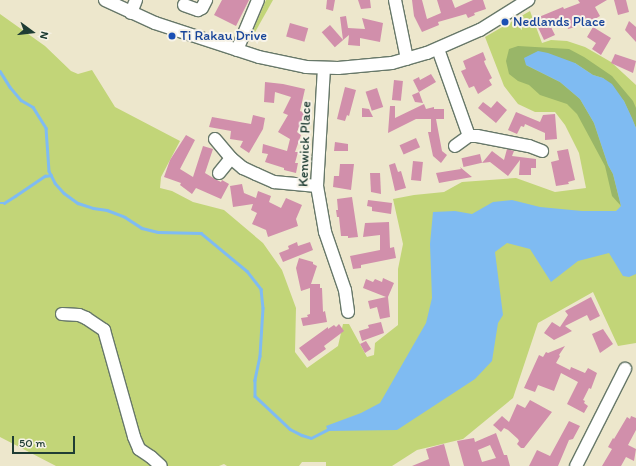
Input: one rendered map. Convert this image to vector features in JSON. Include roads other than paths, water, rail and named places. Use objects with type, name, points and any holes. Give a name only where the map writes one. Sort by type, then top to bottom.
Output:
[{"type":"street","points":[[105,0],[162,25],[237,50],[279,62],[324,68],[367,67],[407,59],[438,49],[480,30],[528,0]]},
{"type":"street","points":[[131,12],[136,0]]},
{"type":"street","points":[[184,5],[198,10],[202,8],[206,0]]},
{"type":"street","points":[[237,50],[258,0]]},
{"type":"street","points":[[395,0],[407,59]]},
{"type":"street","points":[[438,49],[469,136]]},
{"type":"street","name":"Kenwick Place","points":[[324,68],[317,186],[325,232],[344,290],[348,312]]},
{"type":"street","points":[[455,146],[469,136],[477,136],[529,146],[542,151]]},
{"type":"street","points":[[214,138],[243,168],[274,182],[317,186]]},
{"type":"street","points":[[218,173],[232,158]]},
{"type":"street","points":[[62,314],[86,318],[104,330],[138,449],[152,457],[160,466]]},
{"type":"street","points":[[576,466],[625,369]]},
{"type":"water","points":[[538,51],[575,63],[593,75],[603,78],[612,84],[624,101],[632,118],[636,128],[636,274],[629,277],[623,276],[609,253],[578,261],[551,282],[530,249],[507,243],[495,252],[503,315],[498,323],[492,361],[475,379],[397,430],[328,431],[326,426],[361,413],[380,403],[426,323],[432,298],[430,244],[433,212],[455,211],[472,214],[493,202],[512,200],[540,207],[582,211],[616,211],[621,206],[613,174],[608,165],[594,123],[580,99],[560,82],[526,65],[524,58]]},
{"type":"waterway","points":[[0,71],[10,87],[21,100],[33,107],[46,128],[49,171],[55,183],[64,193],[78,203],[93,208],[107,210],[125,217],[142,228],[158,232],[201,233],[247,271],[261,289],[263,308],[260,356],[255,380],[255,396],[290,429],[302,435],[311,438],[329,429]]},
{"type":"waterway","points":[[0,203],[4,203],[45,176],[51,175]]},
{"type":"place","name":"Nedlands Place","points":[[505,22]]},
{"type":"place","name":"Ti Rakau Drive","points":[[172,36]]}]
